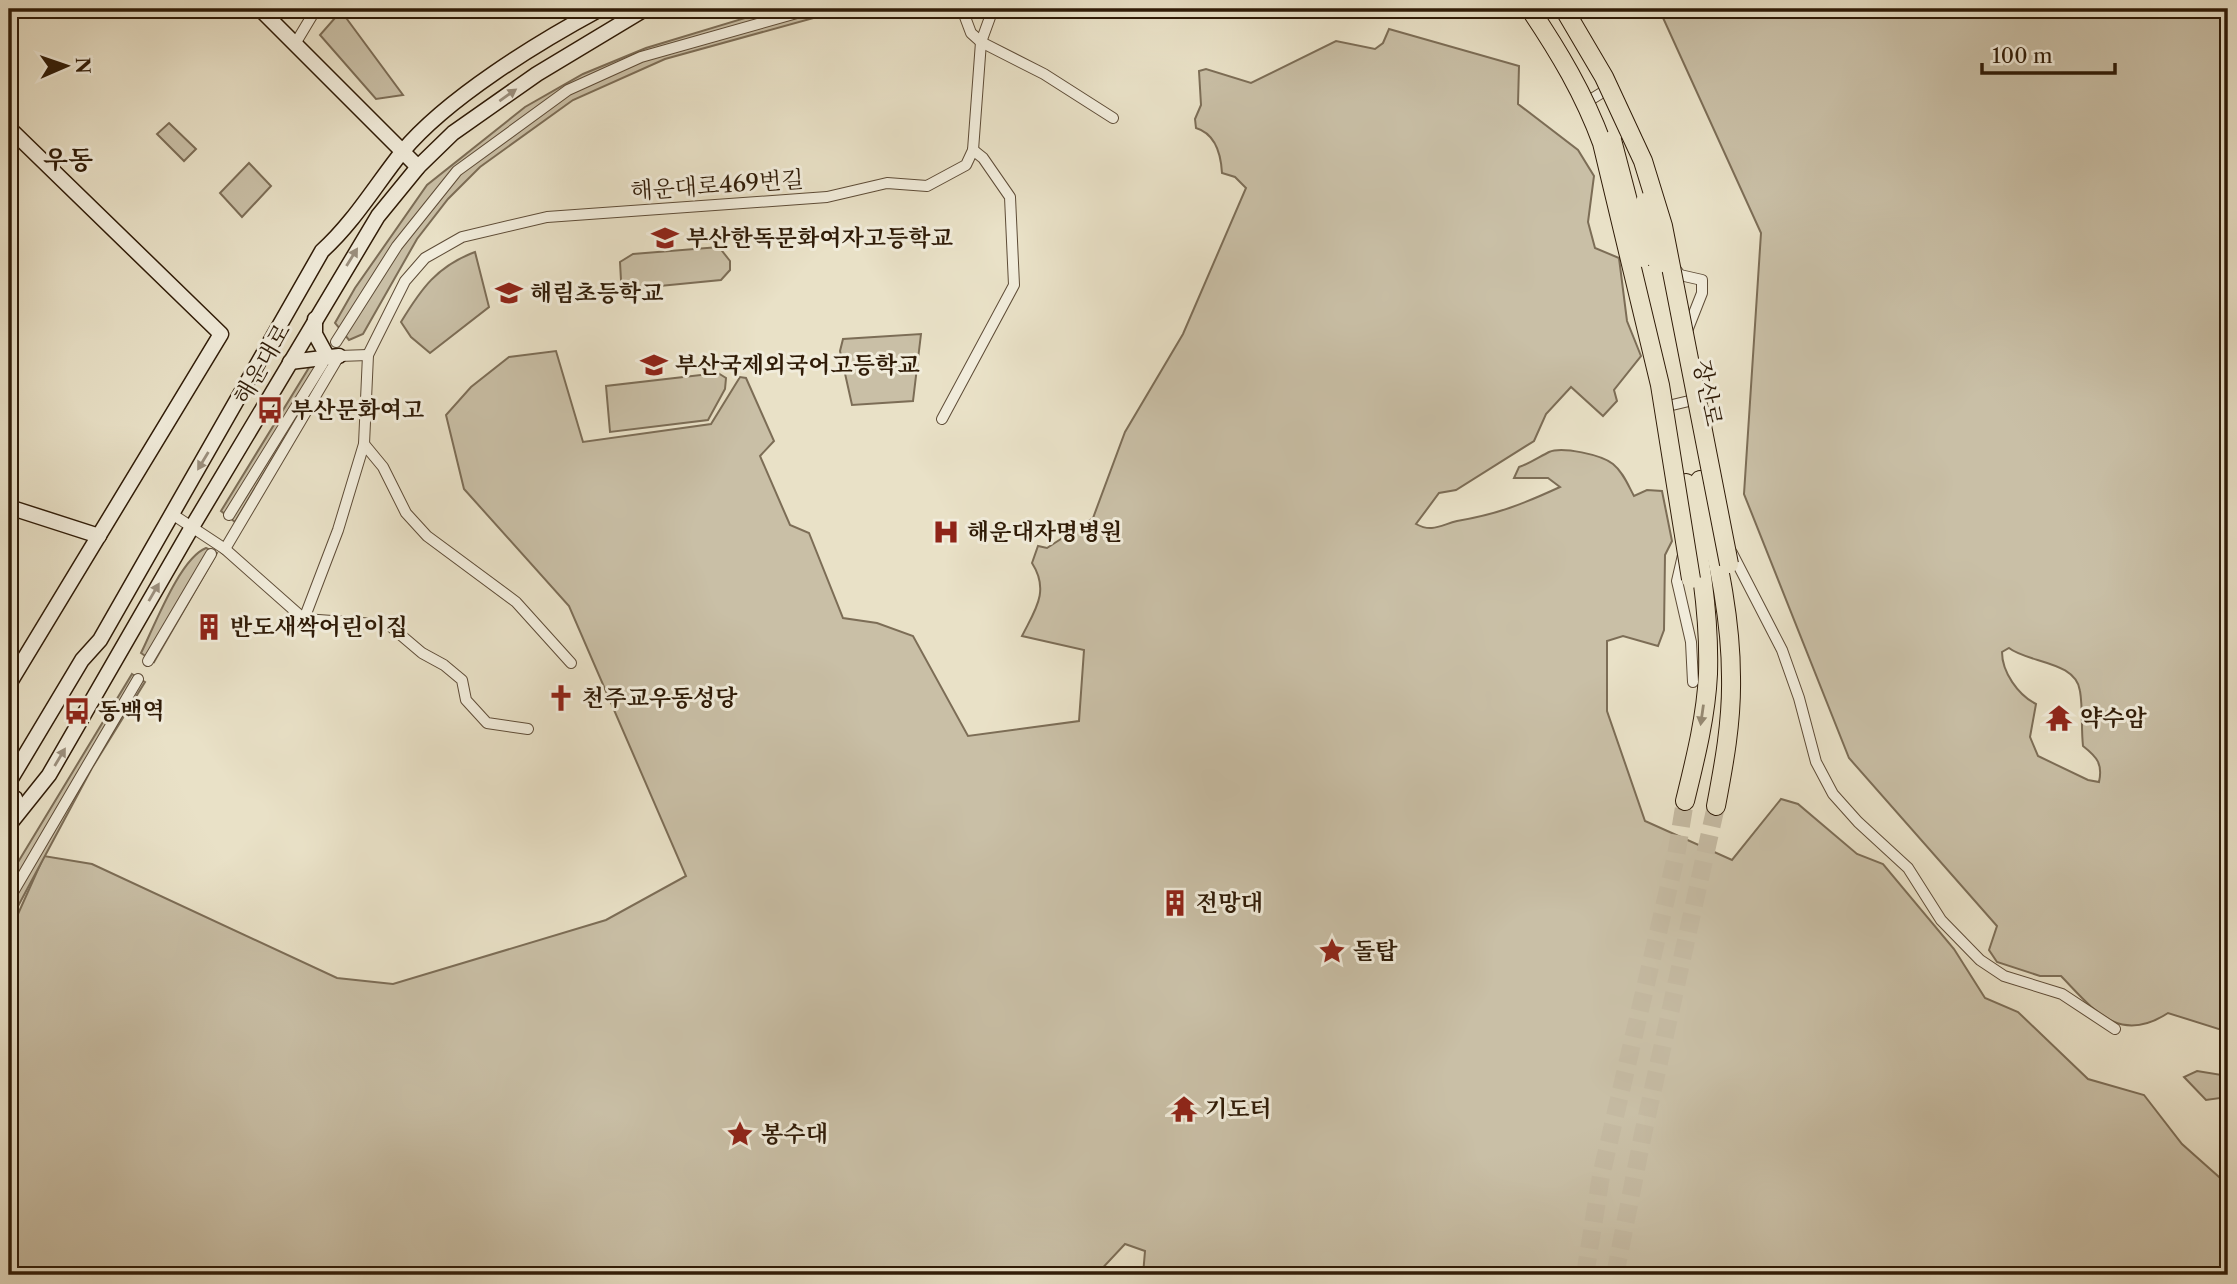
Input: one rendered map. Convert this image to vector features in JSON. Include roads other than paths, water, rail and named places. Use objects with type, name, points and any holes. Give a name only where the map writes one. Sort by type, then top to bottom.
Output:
[{"type":"highway","points":[[1530,9],[1564,59],[1588,105],[1602,143],[1660,385],[1691,579],[1707,623]]},
{"type":"highway","name":"장산로","points":[[1539,9],[1590,91],[1621,167],[1654,311],[1686,483],[1704,582],[1708,676],[1700,736],[1685,801]]},
{"type":"highway","name":"장산로","points":[[1554,9],[1593,75],[1638,176],[1720,571],[1731,679],[1728,734],[1717,806]]},
{"type":"highway","points":[[1564,9],[1604,77],[1643,161],[1663,226],[1729,564],[1735,621],[1731,679]]},
{"type":"main road","points":[[260,9],[418,167]]},
{"type":"main road","name":"해운대로","points":[[9,825],[49,775],[192,527],[378,216],[418,167],[453,133],[537,75],[645,9]]},
{"type":"main road","name":"해운대로","points":[[10,779],[82,660],[100,640],[322,251],[345,230],[403,151],[470,93],[529,51],[596,10]]},
{"type":"main road","points":[[9,128],[221,334],[9,684]]},
{"type":"main road","points":[[290,362],[331,354],[315,334],[315,319]]},
{"type":"main road","points":[[9,508],[99,536]]},
{"type":"main road","points":[[9,795],[15,798],[19,810]]},
{"type":"street","points":[[295,44],[316,9]]},
{"type":"street","points":[[229,515],[397,246],[457,171],[568,90],[641,57],[811,9]]},
{"type":"street","points":[[962,9],[971,33],[981,41],[1044,75],[1113,118]]},
{"type":"street","points":[[942,419],[1014,285],[1010,197],[983,158],[973,150],[981,41],[993,9]]},
{"type":"street","points":[[1521,9],[1590,100],[1615,171],[1668,405],[1688,537],[1677,581],[1691,642],[1693,682]]},
{"type":"street","points":[[1570,9],[1603,92],[1639,162],[1663,253],[1680,275],[1702,280],[1702,293],[1686,330],[1689,401],[1717,527],[1782,650],[1799,698],[1816,762],[1833,794],[1858,822],[1909,868],[1917,886],[1941,920],[1980,960],[2004,976],[2062,994],[2115,1029]]},
{"type":"street","points":[[1590,100],[1603,92]]},
{"type":"street","name":"해운대로469번길","points":[[368,355],[405,281],[425,258],[462,237],[547,217],[827,197],[887,183],[927,186],[966,164],[973,150]]},
{"type":"street","points":[[304,619],[338,530],[364,444],[368,355],[331,354]]},
{"type":"street","points":[[225,549],[331,354]]},
{"type":"street","points":[[1668,405],[1689,401]]},
{"type":"street","points":[[364,444],[383,467],[406,513],[427,536],[516,602],[571,663]]},
{"type":"street","points":[[172,514],[225,549],[304,619],[389,625],[422,653],[444,665],[462,680],[466,700],[487,723],[528,729]]},
{"type":"street","points":[[148,661],[211,554]]},
{"type":"street","points":[[9,899],[138,679]]},
{"type":"tunnel","points":[[1585,1275],[1601,1176],[1676,856],[1685,801]]},
{"type":"tunnel","points":[[1615,1275],[1643,1134],[1716,806]]},
{"type":"place","name":"부산한독문화여자고등학교","points":[[665,238]]},
{"type":"place","name":"해림초등학교","points":[[509,293]]},
{"type":"place","name":"부산국제외국어고등학교","points":[[654,365]]},
{"type":"place","name":"부산문화여고","points":[[270,410]]},
{"type":"place","name":"해운대자명병원","points":[[946,532]]},
{"type":"place","name":"반도새싹어린이집","points":[[209,627]]},
{"type":"place","name":"천주교우동성당","points":[[561,698]]},
{"type":"place","name":"동백역","points":[[77,711]]},
{"type":"place","name":"약수암","points":[[2059,718]]},
{"type":"place","name":"전망대","points":[[1175,903]]},
{"type":"place","name":"돌탑","points":[[1332,951]]},
{"type":"place","name":"기도터","points":[[1184,1109]]},
{"type":"place","name":"봉수대","points":[[740,1134]]},
{"type":"district","name":"우동","points":[[68,160]]}]
